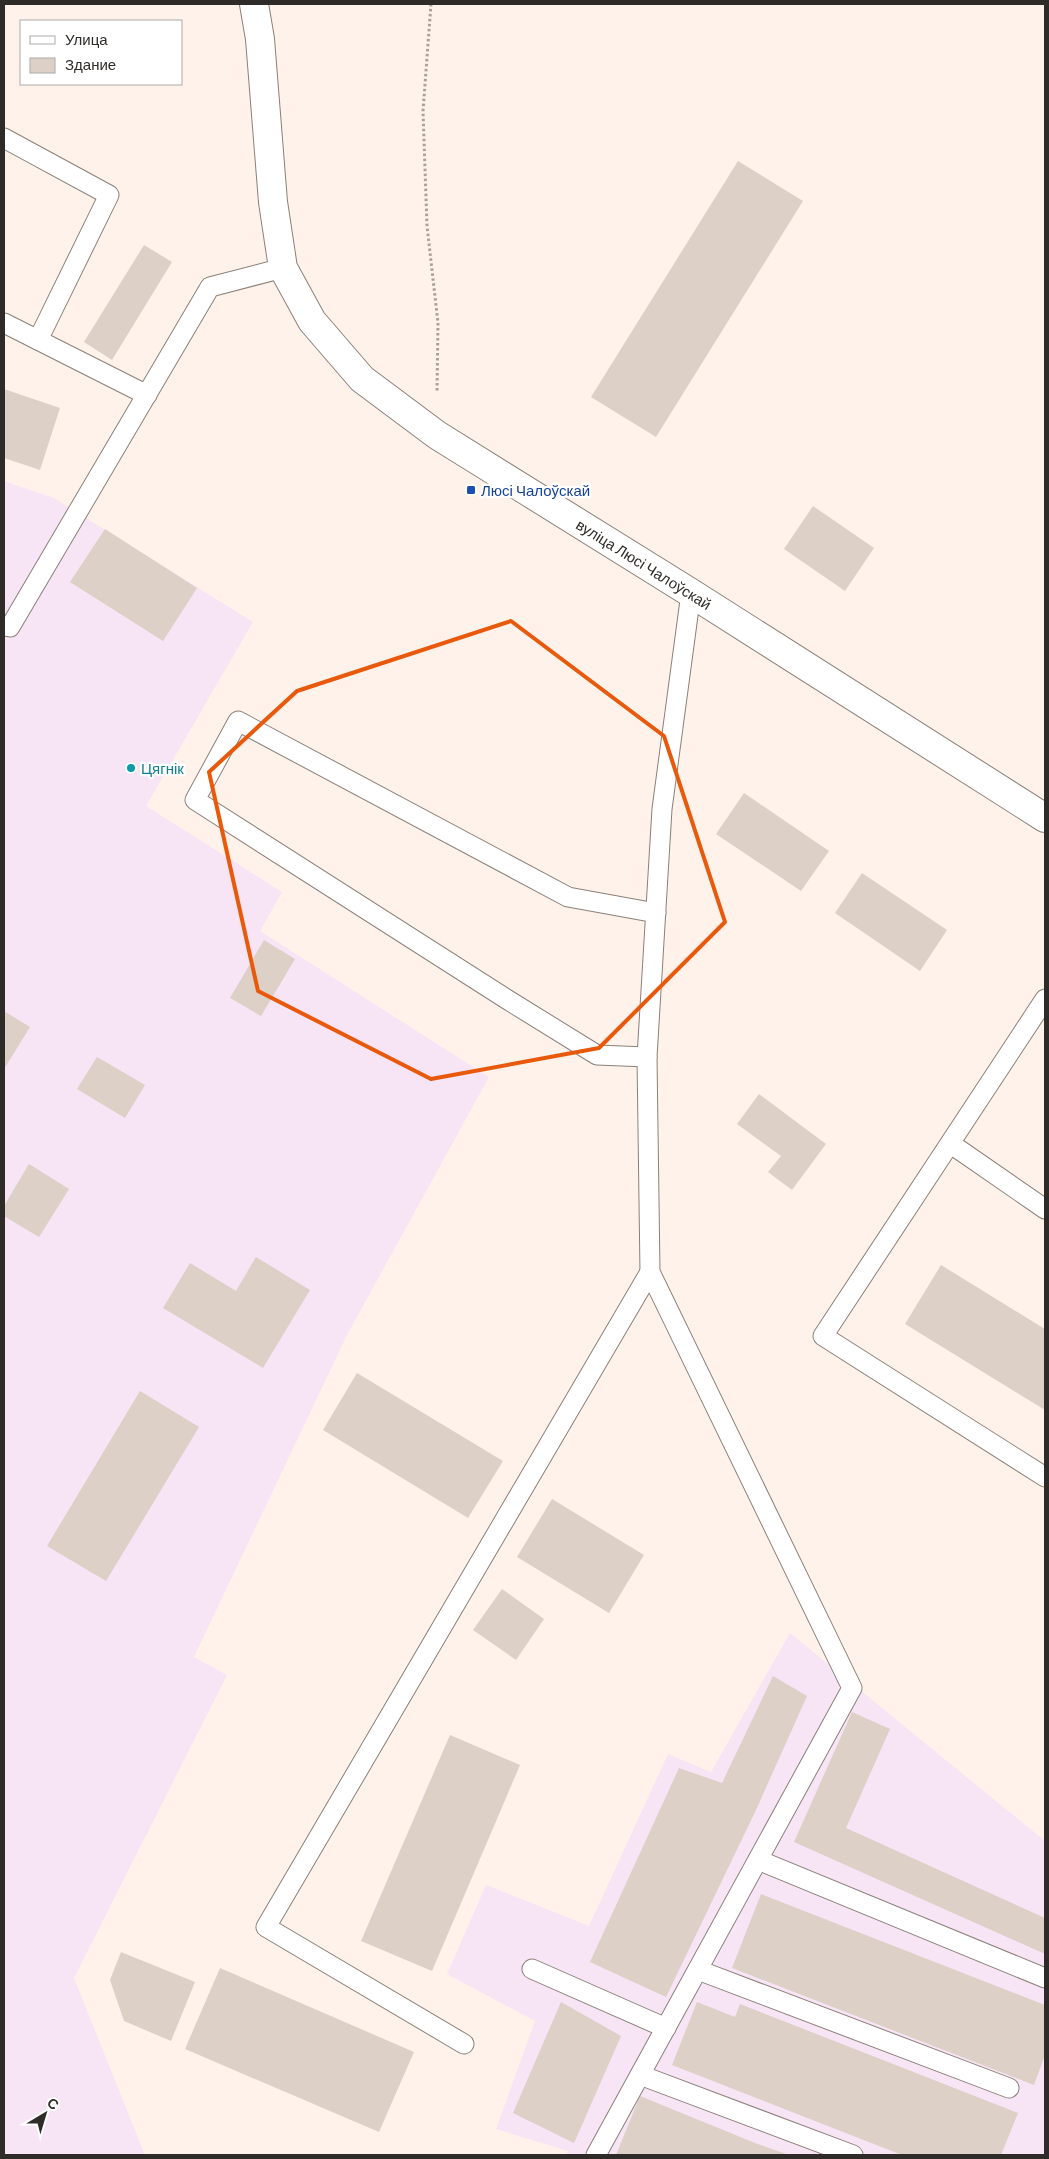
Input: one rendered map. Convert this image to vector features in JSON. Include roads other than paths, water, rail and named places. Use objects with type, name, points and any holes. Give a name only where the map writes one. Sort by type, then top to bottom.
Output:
[{"type":"street","points":[[254,4],[260,39],[273,202],[282,268]]},
{"type":"street","name":"вуліца Люсі Чалоўскай","points":[[282,268],[312,321],[362,379],[437,435],[691,593],[1045,818]]},
{"type":"lane","points":[[4,138],[109,195],[38,340]]},
{"type":"lane","points":[[4,626],[10,627],[210,287],[282,268]]},
{"type":"lane","points":[[4,323],[147,395]]},
{"type":"lane","points":[[596,2155],[852,1688],[650,1272],[647,1057],[662,809],[691,593]]},
{"type":"lane","points":[[647,1057],[597,1055],[195,800],[238,721],[568,897],[656,914]]},
{"type":"lane","points":[[1045,1000],[823,1336],[1045,1477]]},
{"type":"lane","points":[[951,1144],[1045,1209]]},
{"type":"lane","points":[[464,2044],[266,1927],[650,1272]]},
{"type":"lane","points":[[758,1860],[1045,1978]]},
{"type":"lane","points":[[532,1969],[666,2028]]},
{"type":"lane","points":[[698,1970],[1009,2088]]},
{"type":"lane","points":[[640,2075],[853,2155]]},
{"type":"place","name":"Люсі Чалоўскай","points":[[471,490]]},
{"type":"place","name":"Цягнік","points":[[131,768]]}]
